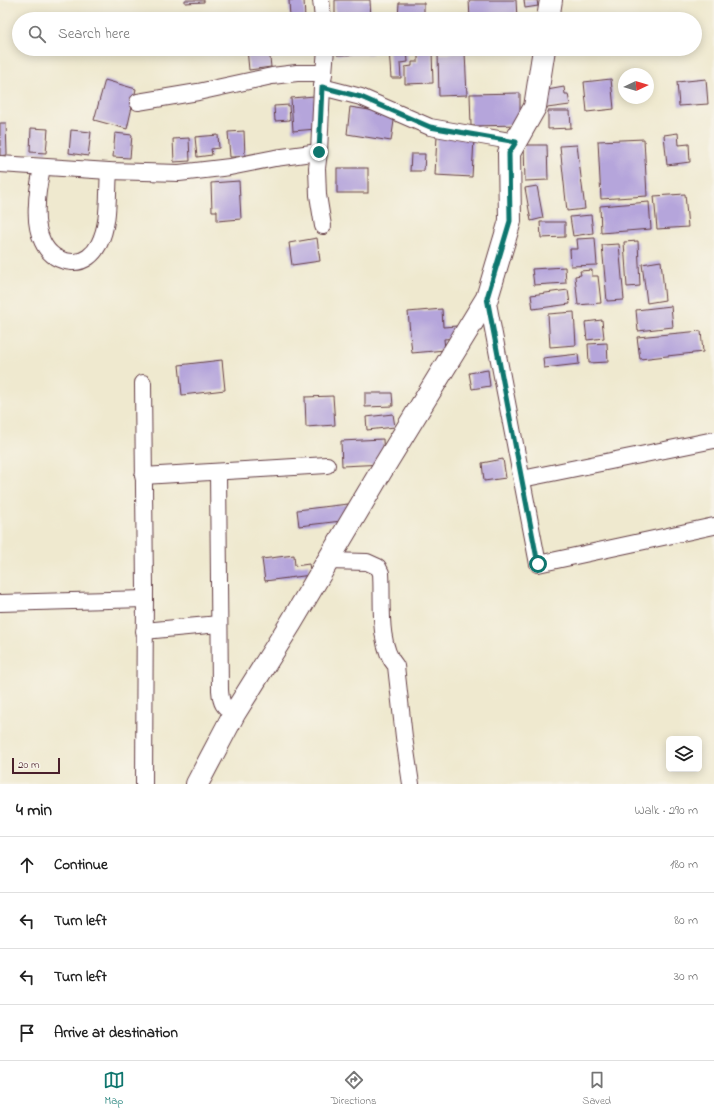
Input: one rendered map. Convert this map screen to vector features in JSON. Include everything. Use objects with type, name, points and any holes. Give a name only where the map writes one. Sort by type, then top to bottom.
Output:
[{"type":"street","points":[[321,0],[322,12]]},
{"type":"street","points":[[549,12],[551,0]]},
{"type":"street","points":[[323,226],[318,195],[317,168],[325,56]]},
{"type":"street","points":[[198,784],[234,714],[487,298],[510,221],[509,153],[535,107],[543,56]]},
{"type":"street","points":[[138,102],[192,93],[272,76],[298,73],[323,80],[430,127],[516,142]]},
{"type":"street","points":[[0,164],[149,173],[186,173],[319,152]]},
{"type":"street","points":[[42,167],[36,204],[37,221],[41,240],[57,258],[74,262],[87,258],[99,245],[106,222],[109,171]]},
{"type":"street","points":[[487,298],[538,564],[714,526]]},
{"type":"street","points":[[142,383],[144,784]]},
{"type":"street","points":[[522,479],[714,440]]},
{"type":"street","points":[[143,476],[327,466]]},
{"type":"street","points":[[218,472],[220,700],[225,708],[234,714]]},
{"type":"street","points":[[328,561],[367,562],[378,567],[381,573],[384,638],[387,652],[396,666],[411,784]]},
{"type":"street","points":[[0,603],[144,599]]},
{"type":"street","points":[[144,631],[219,624]]},
{"type":"building","points":[[185,0],[204,0],[204,2],[185,3]]},
{"type":"building","points":[[289,0],[304,0],[305,12],[290,12]]},
{"type":"building","points":[[335,0],[370,0],[371,12],[335,12]]},
{"type":"building","points":[[469,0],[516,0],[517,12],[470,12]]},
{"type":"building","points":[[524,0],[537,0],[538,6],[525,8]]},
{"type":"building","points":[[399,3],[424,3],[424,12],[398,12]]},
{"type":"building","points":[[248,56],[270,56],[271,67],[249,70]]},
{"type":"building","points":[[389,56],[408,56],[408,62],[400,63],[401,78],[391,78]]},
{"type":"building","points":[[418,56],[432,56],[433,83],[405,84],[405,67],[412,66],[412,62],[418,62]]},
{"type":"building","points":[[438,56],[465,56],[467,95],[439,96]]},
{"type":"building","points":[[611,79],[614,109],[587,112],[584,82]]},
{"type":"building","points":[[706,79],[708,104],[679,106],[677,82]]},
{"type":"building","points":[[105,80],[136,89],[127,129],[94,120]]},
{"type":"building","points":[[564,87],[565,94],[568,94],[570,105],[547,108],[545,97],[547,90]]},
{"type":"building","points":[[520,93],[520,125],[471,126],[470,94]]},
{"type":"building","points":[[315,96],[316,129],[293,131],[291,98]]},
{"type":"building","points":[[289,105],[290,120],[275,121],[274,106]]},
{"type":"building","points":[[350,107],[395,114],[391,141],[347,134]]},
{"type":"building","points":[[548,111],[570,111],[571,128],[548,129]]},
{"type":"building","points":[[0,123],[6,123],[7,155],[0,156]]},
{"type":"building","points":[[31,128],[48,129],[46,153],[30,152]]},
{"type":"building","points":[[71,130],[91,132],[88,156],[69,153]]},
{"type":"building","points":[[244,131],[245,157],[230,157],[228,132]]},
{"type":"building","points":[[115,133],[132,135],[130,158],[113,157]]},
{"type":"building","points":[[678,133],[679,145],[689,144],[690,162],[667,165],[664,135]]},
{"type":"building","points":[[218,135],[219,148],[211,149],[212,155],[197,157],[195,137]]},
{"type":"building","points":[[437,136],[474,138],[472,177],[435,175]]},
{"type":"building","points":[[189,138],[190,161],[174,162],[173,139]]},
{"type":"building","points":[[644,139],[647,196],[601,199],[598,141]]},
{"type":"building","points":[[524,145],[547,145],[548,180],[525,181]]},
{"type":"building","points":[[577,145],[585,209],[567,211],[560,146]]},
{"type":"building","points":[[411,154],[425,154],[424,171],[410,171]]},
{"type":"building","points":[[337,168],[368,168],[368,193],[337,193]]},
{"type":"building","points":[[239,181],[241,219],[217,221],[217,211],[212,211],[211,183]]},
{"type":"building","points":[[537,186],[543,218],[531,221],[525,188]]},
{"type":"building","points":[[685,194],[688,227],[657,229],[654,196]]},
{"type":"building","points":[[649,202],[651,229],[601,233],[600,206]]},
{"type":"building","points":[[591,215],[593,233],[573,236],[570,217]]},
{"type":"building","points":[[540,222],[565,222],[565,237],[541,238]]},
{"type":"building","points":[[317,238],[320,261],[292,265],[289,243]]},
{"type":"building","points":[[595,238],[597,265],[571,266],[570,249],[578,249],[577,239]]},
{"type":"building","points":[[638,241],[640,286],[627,287],[624,242]]},
{"type":"building","points":[[619,244],[624,300],[607,301],[602,245]]},
{"type":"building","points":[[661,261],[665,300],[647,303],[642,264]]},
{"type":"building","points":[[565,267],[566,283],[534,285],[532,269]]},
{"type":"building","points":[[592,270],[592,276],[598,276],[601,303],[578,305],[575,276],[581,275],[580,271]]},
{"type":"building","points":[[568,290],[570,304],[533,309],[531,295]]},
{"type":"building","points":[[671,306],[673,327],[638,331],[636,310]]},
{"type":"building","points":[[442,309],[443,327],[457,326],[458,338],[444,339],[445,350],[412,353],[408,312]]},
{"type":"building","points":[[574,312],[576,345],[550,347],[548,314]]},
{"type":"building","points":[[602,320],[604,338],[587,340],[585,322]]},
{"type":"building","points":[[701,331],[703,352],[640,359],[637,337]]},
{"type":"building","points":[[607,343],[608,362],[589,363],[588,344]]},
{"type":"building","points":[[578,354],[579,364],[544,368],[543,358]]},
{"type":"building","points":[[222,360],[225,390],[182,395],[179,365]]},
{"type":"building","points":[[488,370],[490,386],[472,389],[469,373]]},
{"type":"building","points":[[365,393],[392,393],[393,406],[365,407]]},
{"type":"building","points":[[333,396],[335,425],[306,427],[305,397]]},
{"type":"building","points":[[393,414],[395,427],[367,430],[366,417]]},
{"type":"building","points":[[383,439],[384,464],[342,466],[341,441]]},
{"type":"building","points":[[503,459],[506,478],[484,481],[482,463]]},
{"type":"building","points":[[348,504],[350,520],[299,526],[297,510]]},
{"type":"building","points":[[294,555],[295,566],[309,564],[311,575],[265,581],[262,559]]},
{"type":"route","points":[[319,152],[322,87],[361,97],[430,127],[516,142],[509,153],[510,221],[487,298],[538,564]]}]
